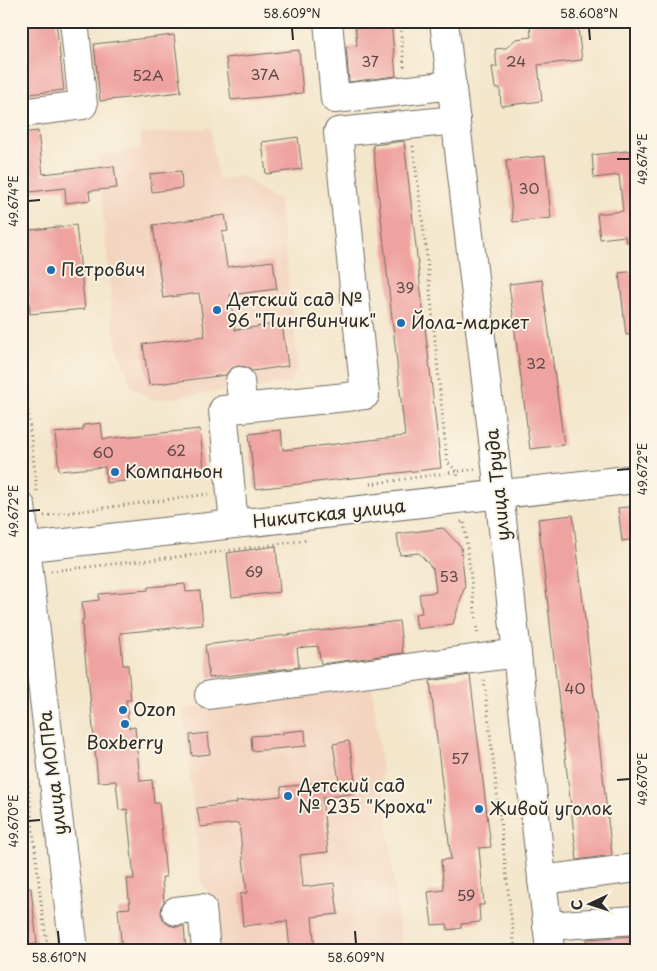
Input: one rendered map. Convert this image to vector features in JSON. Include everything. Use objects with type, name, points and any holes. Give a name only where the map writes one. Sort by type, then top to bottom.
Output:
[{"type":"street","points":[[21,112],[83,105],[74,21]]},
{"type":"street","points":[[328,21],[335,99],[452,85]]},
{"type":"street","name":"улица Труда","points":[[444,21],[496,466],[548,938]]},
{"type":"street","points":[[234,524],[223,410],[365,395],[338,132],[456,120]]},
{"type":"street","points":[[240,381],[243,408]]},
{"type":"street","name":"Никитская улица","points":[[23,548],[636,479]]},
{"type":"street","name":"улица МОПРа","points":[[27,508],[23,548],[74,950]]},
{"type":"street","points":[[210,695],[516,653]]},
{"type":"street","points":[[542,880],[636,868]]},
{"type":"street","points":[[176,911],[202,908],[206,950]]},
{"type":"street","points":[[548,938],[636,920]]},
{"type":"path","points":[[400,21],[406,90]]},
{"type":"path","points":[[411,124],[426,249],[447,462],[458,472]]},
{"type":"path","points":[[21,351],[27,508],[51,514],[231,490]]},
{"type":"path","points":[[368,484],[496,466]]},
{"type":"path","points":[[21,721],[48,950]]},
{"type":"path","points":[[506,875],[515,950]]},
{"type":"shaded area","points":[[210,128],[218,180],[242,176],[273,198],[279,197],[298,365],[290,383],[153,400],[132,387],[114,339],[98,155],[141,149],[140,134]]},
{"type":"shaded area","name":"Детский сад № 235 \"Кроха\"","points":[[372,687],[402,950],[219,950],[214,900],[201,883],[183,709]]},
{"type":"building","points":[[21,21],[56,21],[64,90],[21,95]]},
{"type":"building","points":[[355,21],[391,21],[396,76],[349,82],[346,47],[357,46]]},
{"type":"building","points":[[577,21],[582,60],[538,65],[542,101],[501,106],[500,88],[495,88],[492,67],[497,67],[495,49],[506,48],[516,39],[531,37],[530,22]]},
{"type":"building","points":[[174,35],[181,92],[100,101],[94,44]]},
{"type":"building","points":[[299,50],[303,93],[231,100],[226,58]]},
{"type":"building","points":[[38,131],[43,174],[114,166],[117,188],[89,191],[90,200],[66,203],[65,188],[21,193],[21,133]]},
{"type":"building","points":[[298,137],[302,169],[266,174],[262,142]]},
{"type":"building","points":[[404,141],[441,468],[255,489],[249,434],[281,430],[283,450],[405,436],[373,145]]},
{"type":"building","points":[[636,150],[636,242],[626,242],[625,236],[600,239],[597,214],[623,211],[619,175],[594,178],[592,155]]},
{"type":"building","points":[[545,156],[551,218],[513,222],[506,160]]},
{"type":"building","points":[[181,171],[182,188],[152,192],[150,174]]},
{"type":"building","name":"Детский сад № 96 \"Пингвинчик\"","points":[[225,215],[228,231],[222,232],[227,267],[273,261],[277,289],[230,295],[235,330],[282,323],[288,366],[252,371],[246,367],[238,366],[230,369],[226,375],[149,385],[143,344],[205,336],[199,293],[163,298],[153,225]]},
{"type":"building","points":[[76,225],[85,309],[30,314],[22,231]]},
{"type":"building","points":[[636,271],[636,334],[626,335],[619,273]]},
{"type":"building","points":[[542,280],[564,445],[530,449],[509,284]]},
{"type":"building","points":[[101,423],[103,439],[200,429],[204,469],[125,477],[126,481],[106,483],[105,467],[59,471],[55,433],[83,430],[83,425]]},
{"type":"building","points":[[636,506],[636,539],[622,541],[618,508]]},
{"type":"building","points":[[573,515],[612,855],[577,860],[538,519]]},
{"type":"building","points":[[443,528],[461,547],[465,586],[453,624],[417,629],[415,614],[422,613],[419,594],[436,592],[433,569],[419,553],[400,555],[397,534]]},
{"type":"building","points":[[276,546],[280,592],[232,597],[227,553]]},
{"type":"building","points":[[185,584],[186,592],[200,591],[203,625],[120,633],[123,665],[128,665],[131,700],[126,700],[129,728],[135,727],[140,781],[152,780],[154,803],[159,803],[166,877],[162,877],[164,902],[161,913],[164,921],[169,925],[184,926],[186,950],[122,950],[118,909],[130,908],[127,879],[134,879],[127,809],[119,810],[116,781],[98,782],[83,638],[82,620],[84,619],[82,602],[99,600],[99,594],[148,590],[148,587]]},
{"type":"building","points":[[399,621],[403,653],[321,664],[318,646],[297,648],[299,667],[209,678],[205,645]]},
{"type":"building","points":[[470,675],[491,847],[479,848],[484,905],[479,905],[480,922],[461,924],[461,928],[448,930],[447,924],[432,925],[428,892],[444,890],[441,860],[451,859],[430,681]]},
{"type":"building","points":[[305,730],[306,746],[252,751],[251,736],[283,734],[283,732]]},
{"type":"building","points":[[208,733],[210,754],[192,756],[190,735]]},
{"type":"building","points":[[349,741],[357,793],[322,798],[328,852],[300,855],[303,887],[334,883],[338,914],[312,917],[315,950],[290,950],[287,921],[243,926],[240,894],[247,893],[239,823],[200,827],[197,808],[281,796],[281,787],[339,781],[333,744]]},
{"type":"building","points":[[21,888],[31,888],[37,944],[21,946]]},
{"type":"building","points":[[636,936],[636,950],[588,950],[587,939]]},
{"type":"place","name":"Петрович","points":[[51,270]]},
{"type":"place","name":"Детский сад № 96 \"Пингвинчик\"","points":[[217,310]]},
{"type":"place","name":"Йола-маркет","points":[[401,323]]},
{"type":"place","name":"Компаньон","points":[[115,472]]},
{"type":"place","name":"Ozon","points":[[123,710]]},
{"type":"place","name":"Boxberry","points":[[125,724]]},
{"type":"place","name":"Детский сад № 235 \"Кроха\"","points":[[288,796]]},
{"type":"place","name":"Живой уголок","points":[[479,809]]}]
